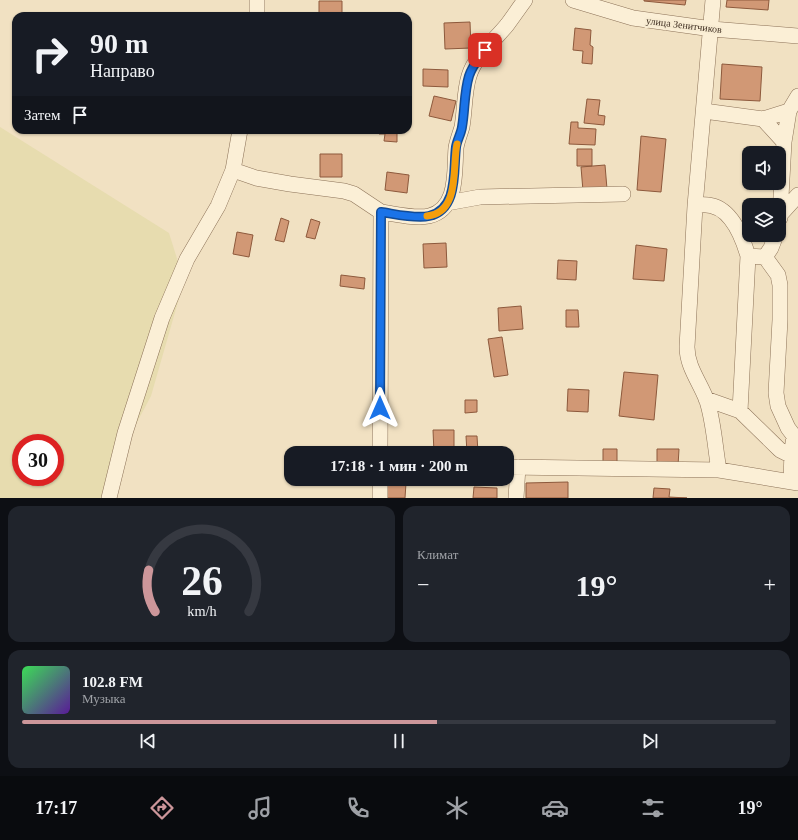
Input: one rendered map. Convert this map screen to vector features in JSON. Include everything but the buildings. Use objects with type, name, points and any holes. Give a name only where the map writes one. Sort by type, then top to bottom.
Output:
[{"type":"street","points":[[257,0],[258,12]]},
{"type":"street","points":[[233,170],[256,178],[344,191],[354,194],[381,212],[422,217],[430,216],[439,211],[447,203],[452,193],[455,178],[456,146],[462,128],[469,75],[476,62],[525,0]]},
{"type":"street","name":"улица Зенитчиков","points":[[573,0],[633,18],[712,29],[798,36]]},
{"type":"street","points":[[713,0],[712,29],[696,206],[687,357],[706,400],[710,413],[718,470]]},
{"type":"street","points":[[781,198],[784,142],[789,111],[798,96]]},
{"type":"street","points":[[704,111],[763,119],[789,111]]},
{"type":"street","points":[[763,119],[784,142]]},
{"type":"street","points":[[109,498],[125,433],[162,318],[187,259],[218,206],[233,170],[239,134]]},
{"type":"street","points":[[447,203],[480,197],[623,194]]},
{"type":"street","points":[[786,210],[798,195]]},
{"type":"street","points":[[696,206],[706,205],[723,210],[729,216],[743,239],[748,256],[740,411]]},
{"type":"street","points":[[380,446],[381,212]]},
{"type":"street","points":[[765,257],[773,242]]},
{"type":"street","points":[[748,256],[765,257]]},
{"type":"street","points":[[514,467],[718,470],[794,483],[794,436],[782,417],[776,393],[780,320],[778,275],[765,257]]},
{"type":"street","points":[[706,400],[740,411],[780,450],[795,458]]},
{"type":"street","points":[[514,482],[516,498]]},
{"type":"street","points":[[380,486],[380,498]]},
{"type":"shaded area","points":[[0,127],[169,233],[184,281],[151,396],[111,471],[106,498],[0,498]]},
{"type":"slow traffic","points":[[427,216],[439,211],[447,203],[452,193],[455,178],[457,144]]},
{"type":"route","points":[[380,408],[381,212],[422,217],[430,216],[439,211],[447,203],[452,193],[455,178],[456,146],[462,128],[469,75],[485,50]]}]
